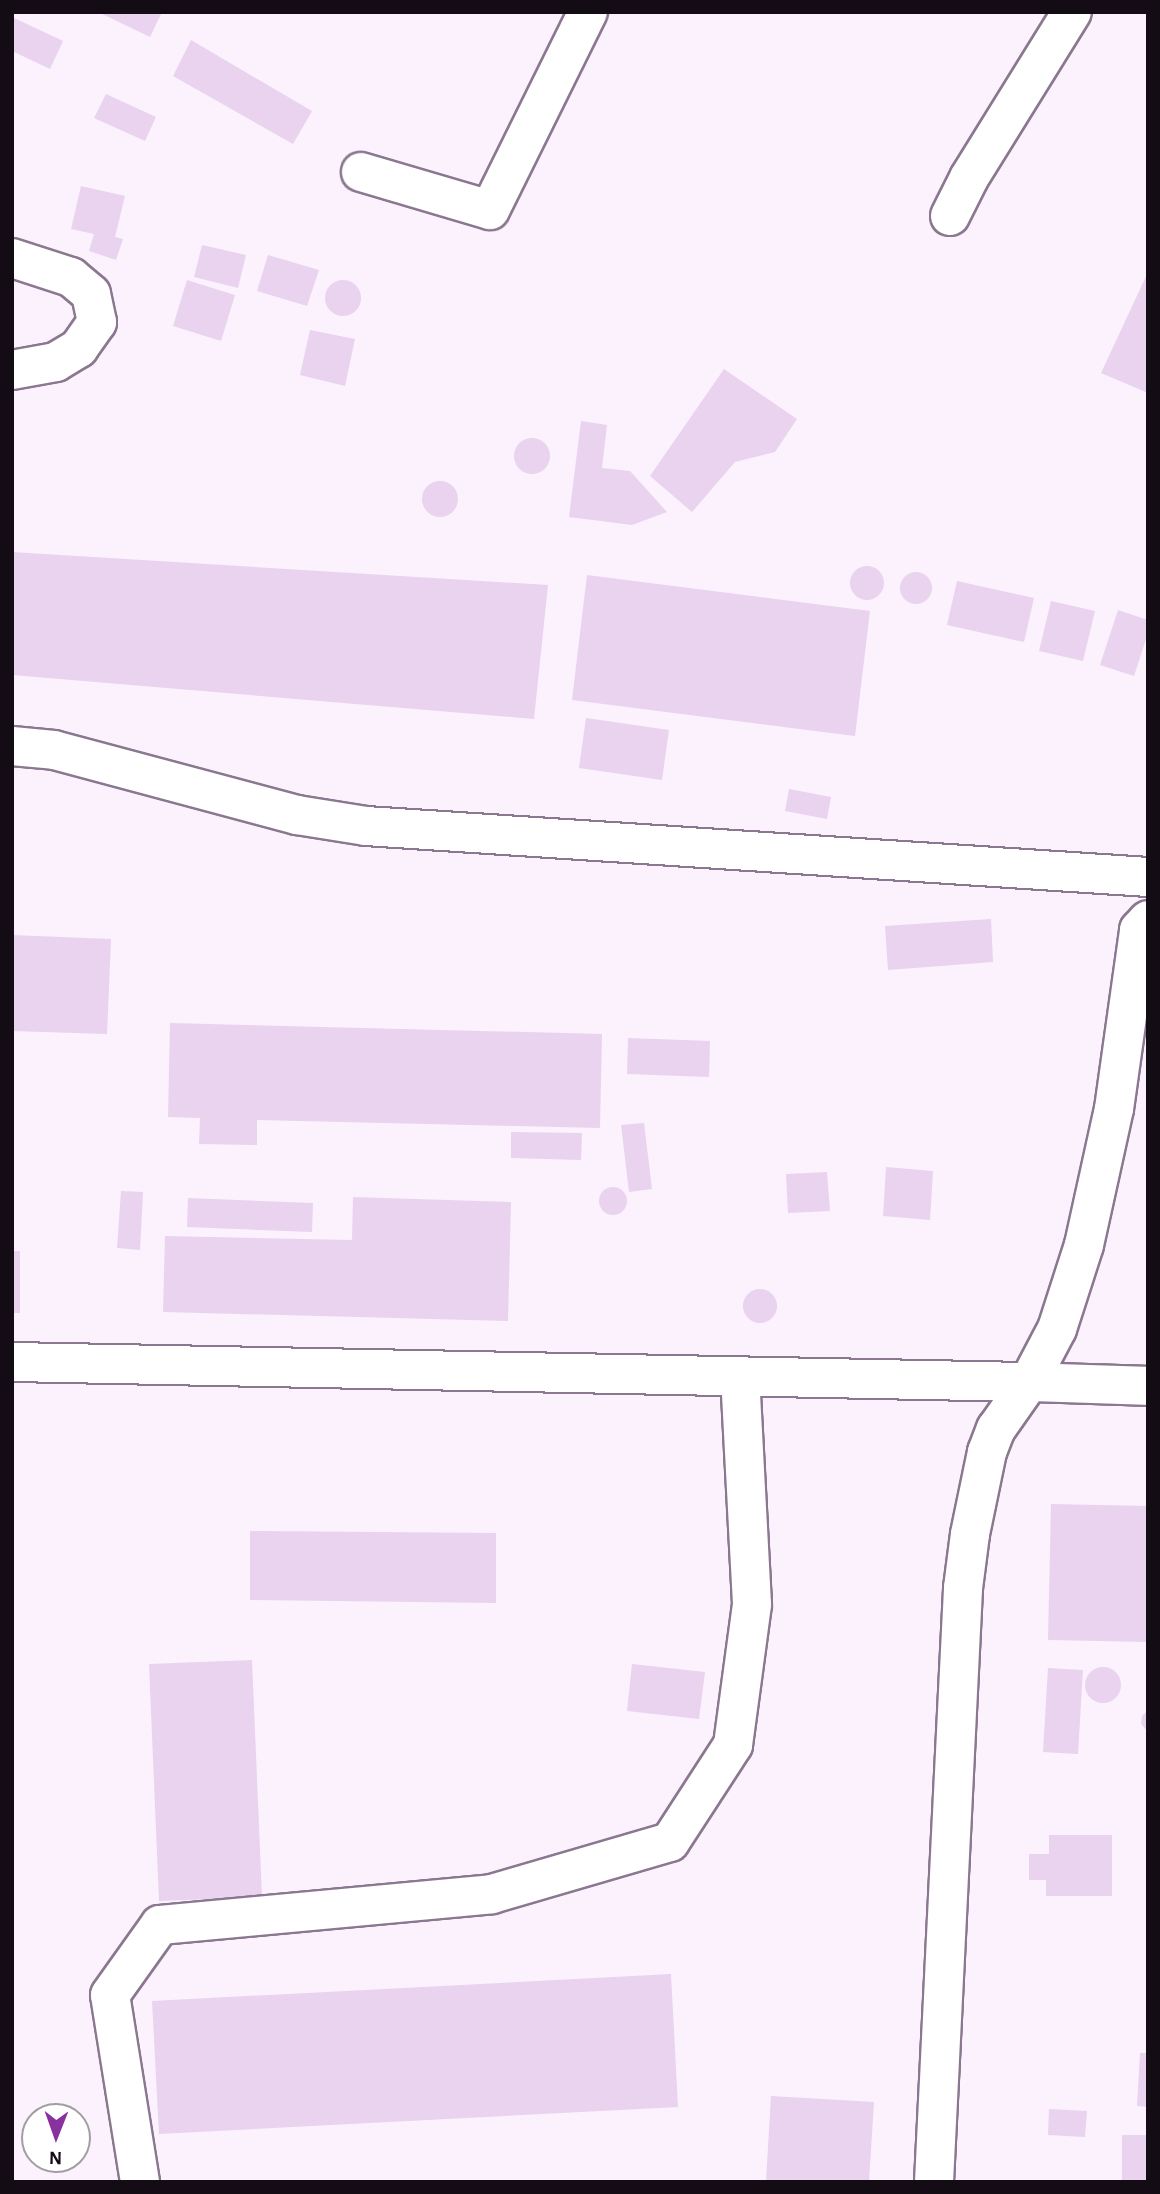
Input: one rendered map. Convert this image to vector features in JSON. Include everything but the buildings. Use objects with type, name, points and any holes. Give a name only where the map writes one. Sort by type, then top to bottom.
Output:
[{"type":"street","points":[[361,172],[490,210],[588,12]]},
{"type":"street","points":[[950,216],[969,178],[1072,12]]},
{"type":"street","points":[[12,258],[71,277],[91,294],[97,322],[79,348],[56,362],[12,370]]},
{"type":"street","points":[[12,746],[54,750],[297,815],[366,825],[1148,877]]},
{"type":"street","points":[[934,2182],[963,1588],[971,1524],[987,1452],[996,1429],[1030,1381],[1057,1329],[1084,1245],[1114,1109],[1139,930],[1148,920]]},
{"type":"street","points":[[12,1362],[1030,1381],[1148,1386]]},
{"type":"street","points":[[140,2182],[110,1995],[160,1925],[492,1894],[670,1842],[733,1745],[752,1604],[740,1376]]}]
